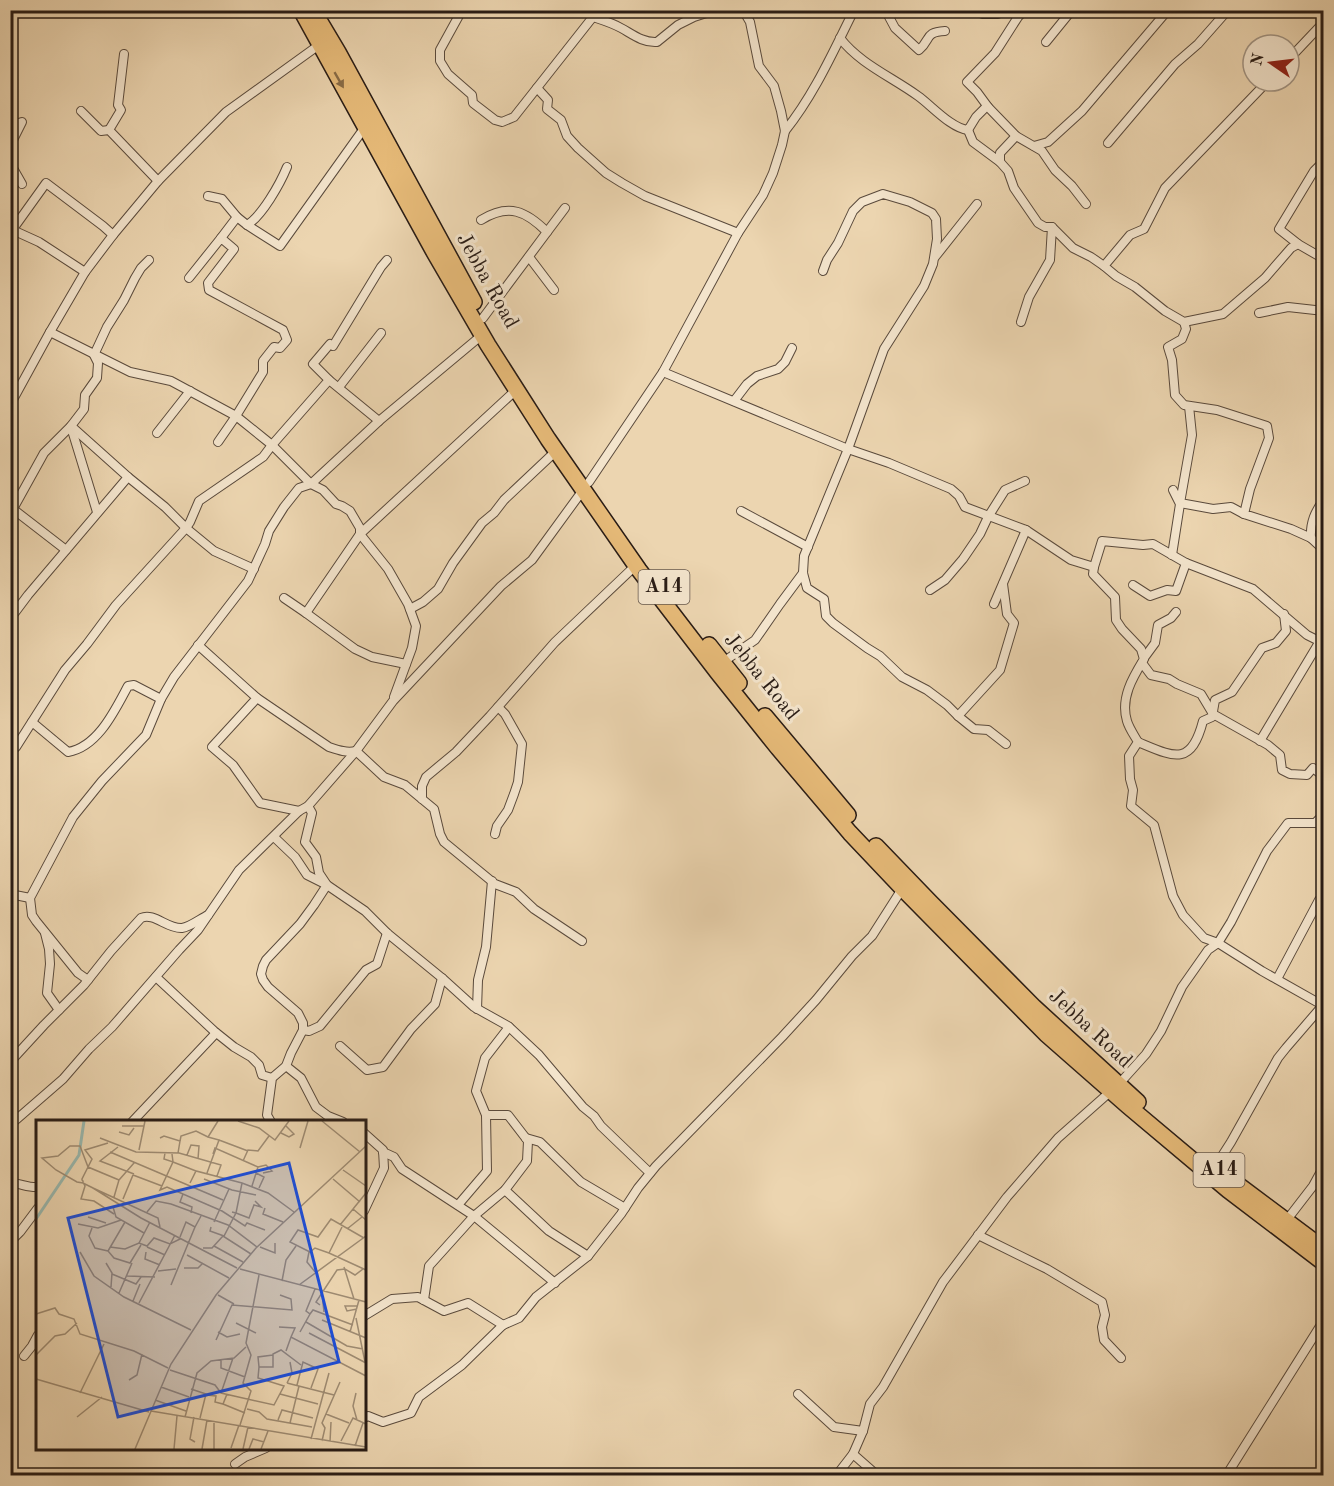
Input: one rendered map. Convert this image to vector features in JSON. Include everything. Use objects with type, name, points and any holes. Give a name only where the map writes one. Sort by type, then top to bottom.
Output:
[{"type":"highway","points":[[300,10],[434,252],[516,390],[556,451],[586,486],[635,566],[778,748],[850,833],[902,889],[1046,1034],[1115,1088],[1228,1190],[1323,1263]]},
{"type":"highway","name":"Jebba Road","points":[[313,10],[493,336],[586,486],[757,706],[856,825],[1115,1088],[1150,1112],[1215,1167],[1323,1249]]},
{"type":"street","points":[[462,10],[440,50],[440,61],[448,74],[472,95],[473,103],[495,120],[502,122],[514,117],[593,14],[652,43],[657,42],[678,25],[716,10]]},
{"type":"street","points":[[10,1125],[63,1079],[112,1027],[198,930],[239,870],[299,811],[308,806],[356,752],[393,701],[501,586],[532,560],[586,486],[663,372],[738,233],[763,195],[783,145],[785,131],[774,86],[759,66],[750,22],[743,10]]},
{"type":"street","points":[[785,131],[806,102],[854,10]]},
{"type":"street","points":[[883,10],[895,28],[919,50],[927,38],[935,32],[945,31]]},
{"type":"street","points":[[972,10],[983,14],[998,14]]},
{"type":"street","points":[[1025,10],[995,53],[967,82],[1016,136],[1042,151],[1055,170],[1086,204]]},
{"type":"street","points":[[1046,42],[1072,10]]},
{"type":"street","points":[[1034,146],[1048,142],[1082,111],[1168,10]]},
{"type":"street","points":[[1108,143],[1175,64],[1203,39],[1228,10]]},
{"type":"street","points":[[1301,46],[1323,22]]},
{"type":"street","points":[[840,38],[848,48],[869,64],[918,95],[961,129],[968,130]]},
{"type":"street","points":[[10,405],[85,272],[158,181],[226,112],[319,45]]},
{"type":"street","points":[[109,130],[121,110],[118,105],[124,54]]},
{"type":"street","points":[[537,88],[548,100],[547,109],[561,120],[567,136],[606,172],[645,196],[738,233]]},
{"type":"street","points":[[1104,266],[1130,236],[1144,230],[1166,188],[1257,93]]},
{"type":"street","points":[[968,130],[976,117],[988,107]]},
{"type":"street","points":[[81,111],[101,131],[109,130]]},
{"type":"street","points":[[10,126],[22,122],[10,146]]},
{"type":"street","points":[[208,196],[222,199],[237,217],[280,246],[365,127]]},
{"type":"street","points":[[109,130],[158,181]]},
{"type":"street","points":[[968,130],[973,142],[1000,162],[1008,171],[1014,188],[1038,223],[1045,227],[1052,227],[1073,248],[1091,257],[1164,311],[1184,322],[1223,314],[1265,278],[1291,248],[1298,244]]},
{"type":"street","points":[[1000,162],[1000,153],[1016,136]]},
{"type":"street","points":[[1323,161],[1314,171],[1279,229],[1323,259]]},
{"type":"street","points":[[10,164],[22,184]]},
{"type":"street","points":[[247,225],[255,220],[287,167]]},
{"type":"street","points":[[85,272],[39,242],[12,228],[46,183],[113,235]]},
{"type":"street","points":[[823,271],[853,211],[862,202],[883,194],[910,202],[932,213],[936,219],[937,239],[933,264],[924,286],[884,349],[849,449],[804,555],[803,573],[807,588],[824,599],[826,616],[834,624],[880,656],[902,677],[927,690],[974,729],[988,730],[1006,744]]},
{"type":"street","points":[[934,258],[977,204]]},
{"type":"street","points":[[483,318],[565,207]]},
{"type":"street","points":[[481,220],[493,213],[524,213],[547,232]]},
{"type":"street","points":[[189,278],[237,217]]},
{"type":"street","points":[[1021,322],[1029,297],[1050,260],[1052,227]]},
{"type":"street","points":[[218,442],[263,372],[263,361],[274,347],[280,348],[287,340],[284,330],[209,290],[208,283],[234,249],[221,238]]},
{"type":"street","points":[[529,257],[554,290]]},
{"type":"street","points":[[66,550],[12,511],[44,453],[71,426],[84,409],[85,395],[97,378],[98,363],[94,354],[135,278],[149,260]]},
{"type":"street","points":[[379,421],[313,364],[330,344],[333,346],[387,260]]},
{"type":"street","points":[[1259,313],[1287,307],[1323,311]]},
{"type":"street","points":[[1184,322],[1186,329],[1182,339],[1168,347],[1172,360],[1175,395],[1184,405],[1217,410],[1267,426],[1269,438],[1250,489],[1244,514]]},
{"type":"street","points":[[50,332],[130,372],[171,381],[236,416],[272,445],[311,484],[323,490],[336,504],[350,512],[360,528],[360,534],[388,569],[410,609],[416,626],[412,648],[393,701]]},
{"type":"street","points":[[339,387],[381,333]]},
{"type":"street","points":[[88,980],[78,973],[32,915],[30,898],[73,817],[102,781],[146,735],[161,699],[174,677],[238,595],[254,569],[269,531],[299,488],[311,484],[379,421],[482,335]]},
{"type":"street","points":[[734,400],[752,380],[778,369],[785,362],[792,348]]},
{"type":"street","points":[[663,372],[951,489],[959,496],[964,507],[1026,530],[1071,560],[1094,567]]},
{"type":"street","points":[[10,753],[65,670],[116,605],[186,528],[199,501],[264,457],[329,380]]},
{"type":"street","points":[[306,613],[360,534],[516,390]]},
{"type":"street","points":[[157,433],[190,391]]},
{"type":"street","points":[[1172,555],[1192,435],[1189,406]]},
{"type":"street","points":[[71,426],[214,551],[254,569]]},
{"type":"street","points":[[71,426],[97,512]]},
{"type":"street","points":[[410,609],[423,602],[438,589],[453,563],[482,523],[556,451]]},
{"type":"street","points":[[10,618],[128,477]]},
{"type":"street","points":[[930,590],[945,580],[963,559],[1005,490],[1025,481]]},
{"type":"street","points":[[1173,490],[1180,503]]},
{"type":"street","points":[[1311,538],[1314,514],[1323,499]]},
{"type":"street","points":[[1180,503],[1213,509],[1231,507],[1244,514],[1311,538],[1323,550]]},
{"type":"street","points":[[741,511],[808,547]]},
{"type":"street","points":[[994,604],[1026,530]]},
{"type":"street","points":[[1260,741],[1322,641],[1307,635],[1253,589],[1186,563],[1153,544],[1102,541],[1093,574],[1115,597],[1116,620],[1141,649],[1143,660],[1151,675],[1169,679],[1201,694],[1213,714],[1280,755],[1282,770],[1290,774],[1307,774],[1313,768],[1323,777]]},
{"type":"street","points":[[1133,585],[1150,596],[1167,590],[1176,591],[1186,563]]},
{"type":"street","points":[[422,799],[422,786],[426,777],[456,752],[555,642],[635,566]]},
{"type":"street","points":[[723,662],[755,640],[803,573]]},
{"type":"street","points":[[958,716],[1000,670],[1014,623],[1007,614],[1003,584]]},
{"type":"street","points":[[284,598],[355,649],[372,657],[406,664]]},
{"type":"street","points":[[1176,612],[1158,626],[1155,642],[1132,678],[1126,695],[1126,720],[1138,742],[1178,755],[1186,754],[1192,749],[1203,721],[1212,717],[1215,700],[1232,692],[1262,648],[1276,643],[1286,631],[1284,614]]},
{"type":"street","points":[[198,645],[257,698],[329,747],[350,753],[356,752]]},
{"type":"street","points":[[32,722],[68,752],[75,751],[104,729],[128,686],[134,685],[161,699]]},
{"type":"street","points":[[257,698],[212,747],[233,765],[260,803],[299,811]]},
{"type":"street","points":[[495,834],[508,810],[518,782],[522,744],[505,714],[498,707]]},
{"type":"street","points":[[1138,742],[1129,756],[1133,790],[1131,806],[1154,825],[1173,896],[1183,915],[1204,938],[1218,943],[1323,1006],[1278,1058],[1215,1167]]},
{"type":"street","points":[[356,752],[384,777],[405,785],[434,809],[444,842],[495,884],[516,892],[534,909],[582,941]]},
{"type":"street","points":[[308,806],[312,813],[305,842],[316,857],[319,873],[327,885]]},
{"type":"street","points":[[836,1476],[853,1454],[863,1431],[870,1404],[883,1388],[943,1282],[1007,1197],[1058,1138],[1115,1088],[1146,1054],[1161,1032],[1182,987],[1208,950],[1218,943],[1267,851],[1288,823],[1315,823],[1323,814]]},
{"type":"street","points":[[274,837],[295,857],[307,875],[327,885],[365,911],[387,933],[477,1009],[509,1027],[539,1055],[601,1126],[650,1173]]},
{"type":"street","points":[[477,1009],[478,980],[486,947],[492,881]]},
{"type":"street","points":[[270,1120],[267,1115],[272,1078],[286,1066],[303,1029],[303,1023],[298,1013],[268,987],[261,974],[266,960],[300,924],[327,885]]},
{"type":"street","points":[[366,1417],[383,1422],[411,1413],[419,1396],[462,1365],[503,1325],[519,1318],[536,1297],[588,1256],[650,1173],[798,1020],[872,936],[902,889]]},
{"type":"street","points":[[10,894],[30,898]]},
{"type":"street","points":[[1277,979],[1323,896]]},
{"type":"street","points":[[10,1062],[88,980],[141,918],[149,916],[172,927],[180,928],[209,914]]},
{"type":"street","points":[[45,932],[50,964],[46,993],[59,1010]]},
{"type":"street","points":[[303,1029],[309,1031],[320,1026],[366,970],[377,964],[387,933]]},
{"type":"street","points":[[156,977],[216,1033],[251,1057],[259,1065],[262,1075],[272,1078]]},
{"type":"street","points":[[340,1046],[367,1070],[383,1067],[411,1029],[435,1004],[442,978]]},
{"type":"street","points":[[458,1206],[487,1171],[486,1115],[476,1091],[485,1058],[509,1027]]},
{"type":"street","points":[[134,1120],[216,1033]]},
{"type":"street","points":[[286,1066],[301,1078],[316,1107],[338,1120]]},
{"type":"street","points":[[424,1300],[429,1266],[474,1216],[505,1190],[526,1161],[528,1141],[508,1116],[486,1115]]},
{"type":"street","points":[[366,1135],[383,1152],[394,1157],[402,1169],[474,1216],[555,1283]]},
{"type":"street","points":[[526,1138],[540,1142],[581,1182],[625,1208]]},
{"type":"street","points":[[366,1207],[384,1168],[383,1152]]},
{"type":"street","points":[[1286,1221],[1313,1186],[1323,1166]]},
{"type":"street","points":[[10,1183],[36,1188]]},
{"type":"street","points":[[505,1190],[549,1231],[588,1256]]},
{"type":"street","points":[[10,1242],[36,1211]]},
{"type":"street","points":[[978,1235],[1047,1269],[1102,1302],[1105,1315],[1102,1328],[1104,1340],[1121,1358]]},
{"type":"street","points":[[366,1315],[392,1299],[418,1297],[444,1311],[468,1303],[503,1325]]},
{"type":"street","points":[[1226,1476],[1323,1320]]},
{"type":"street","points":[[24,1356],[36,1339]]},
{"type":"street","points":[[798,1394],[834,1427],[863,1431]]},
{"type":"street","points":[[235,1464],[245,1457],[263,1450]]},
{"type":"street","points":[[853,1454],[878,1476]]}]
